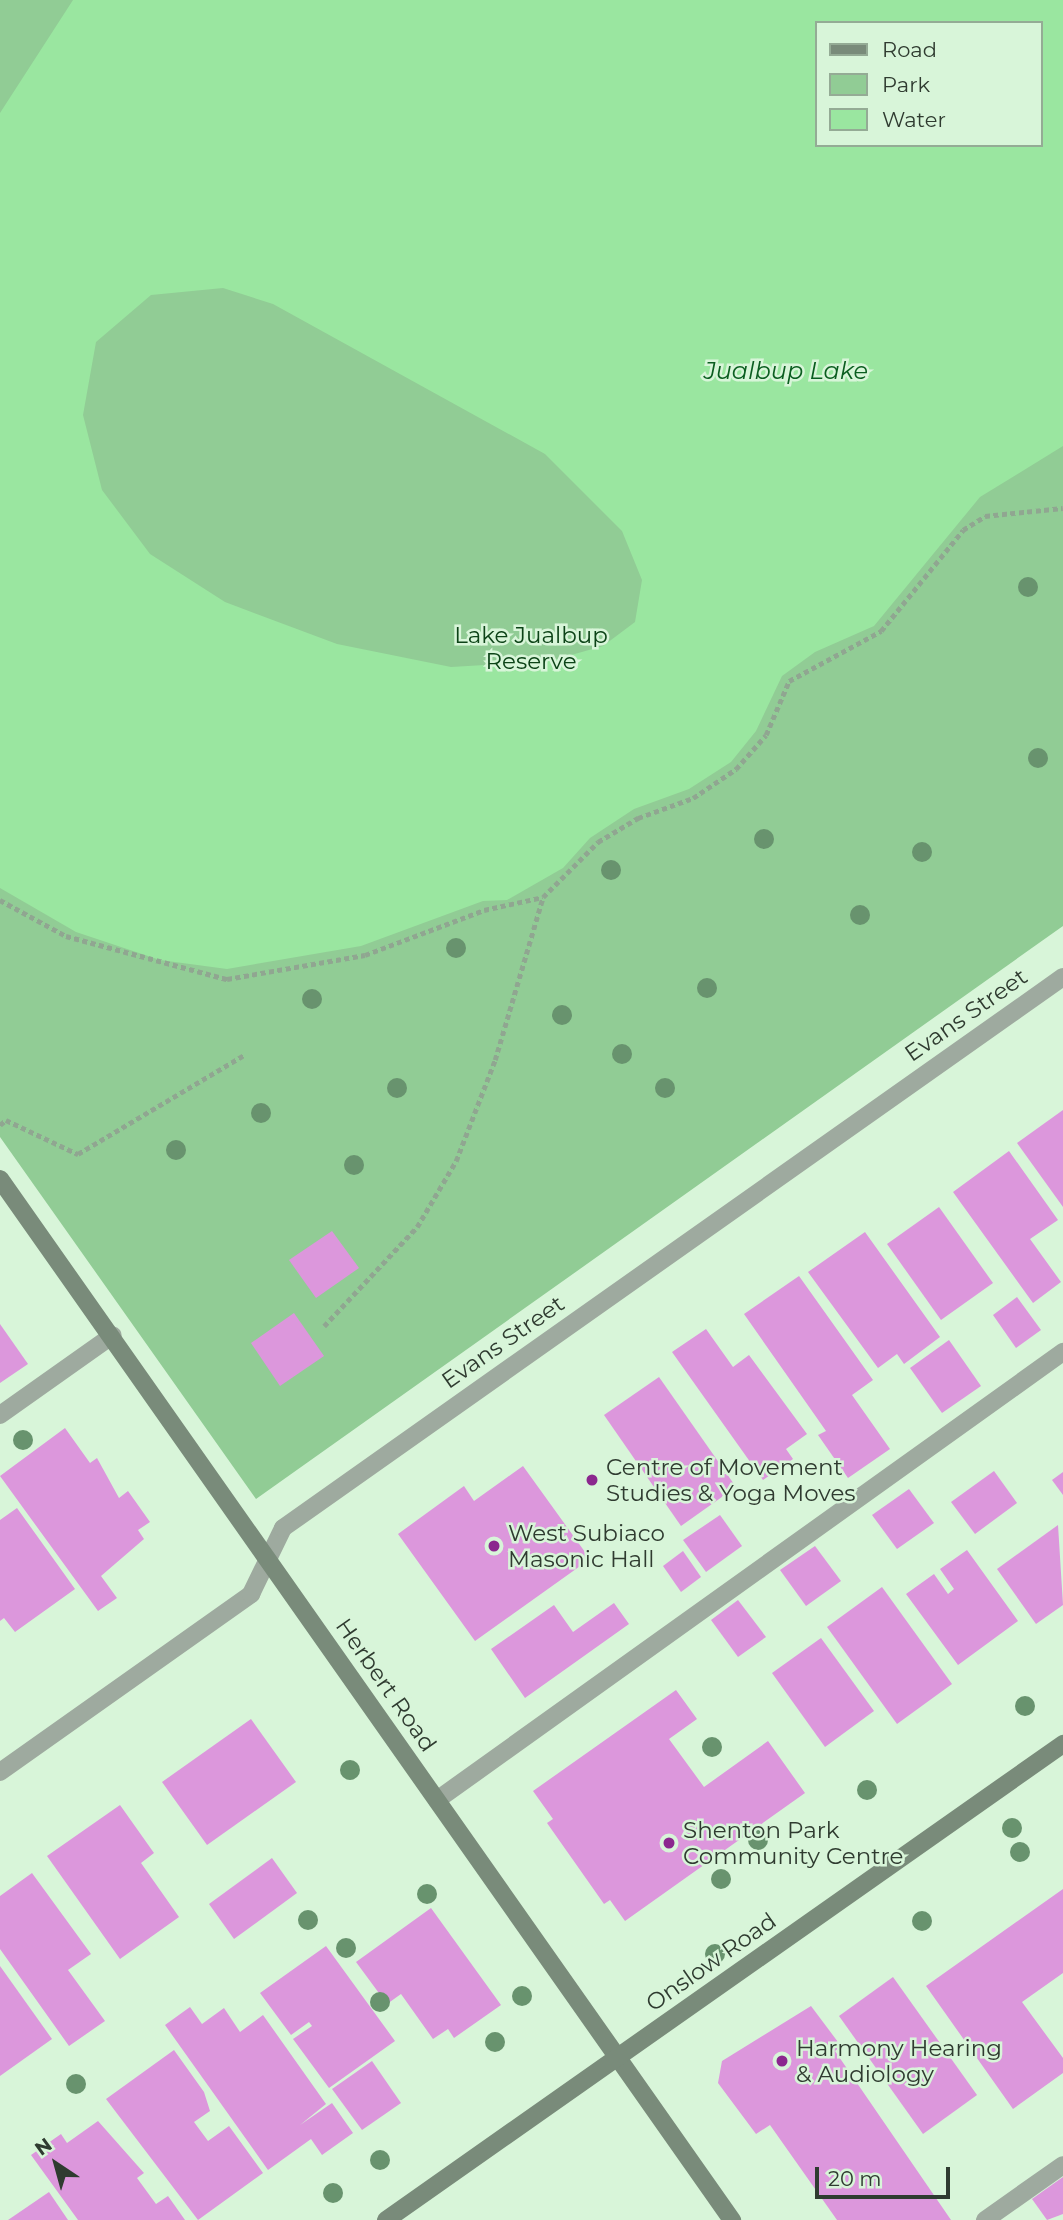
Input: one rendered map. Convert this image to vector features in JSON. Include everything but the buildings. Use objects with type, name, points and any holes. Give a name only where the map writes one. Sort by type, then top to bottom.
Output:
[{"type":"street","name":"Evans Street","points":[[0,1772],[251,1594],[283,1528],[1063,977]]},
{"type":"street","name":"Herbert Road","points":[[0,1179],[113,1335],[732,2220]]},
{"type":"street","points":[[0,1415],[113,1335]]},
{"type":"street","points":[[437,1800],[1063,1352]]},
{"type":"street","name":"Onslow Road","points":[[386,2220],[1063,1744]]},
{"type":"street","points":[[985,2220],[1063,2165]]},
{"type":"path","points":[[324,1326],[417,1227],[456,1161],[495,1060],[543,897],[598,842],[736,769],[766,735],[789,681],[881,631],[963,530],[985,516],[1063,508]]},
{"type":"path","points":[[0,900],[66,936],[227,979],[365,955],[484,910],[543,897]]},
{"type":"path","points":[[0,1125],[6,1120],[78,1154],[244,1055]]},
{"type":"green space","name":"Lake Jualbup Reserve","points":[[0,0],[1063,0],[1063,926],[256,1499],[0,1137]]},
{"type":"water","name":"Jualbup Lake","points":[[73,0],[1063,0],[1063,446],[980,497],[874,626],[815,652],[782,676],[756,731],[731,762],[689,789],[634,809],[590,838],[563,868],[507,900],[483,901],[361,946],[227,969],[160,960],[76,932],[0,888],[0,113]],"holes":[[[223,288],[273,304],[545,454],[622,531],[642,580],[635,622],[603,646],[550,661],[451,667],[337,644],[225,602],[150,554],[102,490],[83,415],[96,342],[151,295]]]},
{"type":"place","name":"Centre of Movement Studies & Yoga Moves","points":[[592,1480]]},
{"type":"place","name":"West Subiaco Masonic Hall","points":[[494,1546]]},
{"type":"place","name":"Shenton Park Community Centre","points":[[669,1843]]},
{"type":"place","name":"Harmony Hearing & Audiology","points":[[782,2061]]}]
